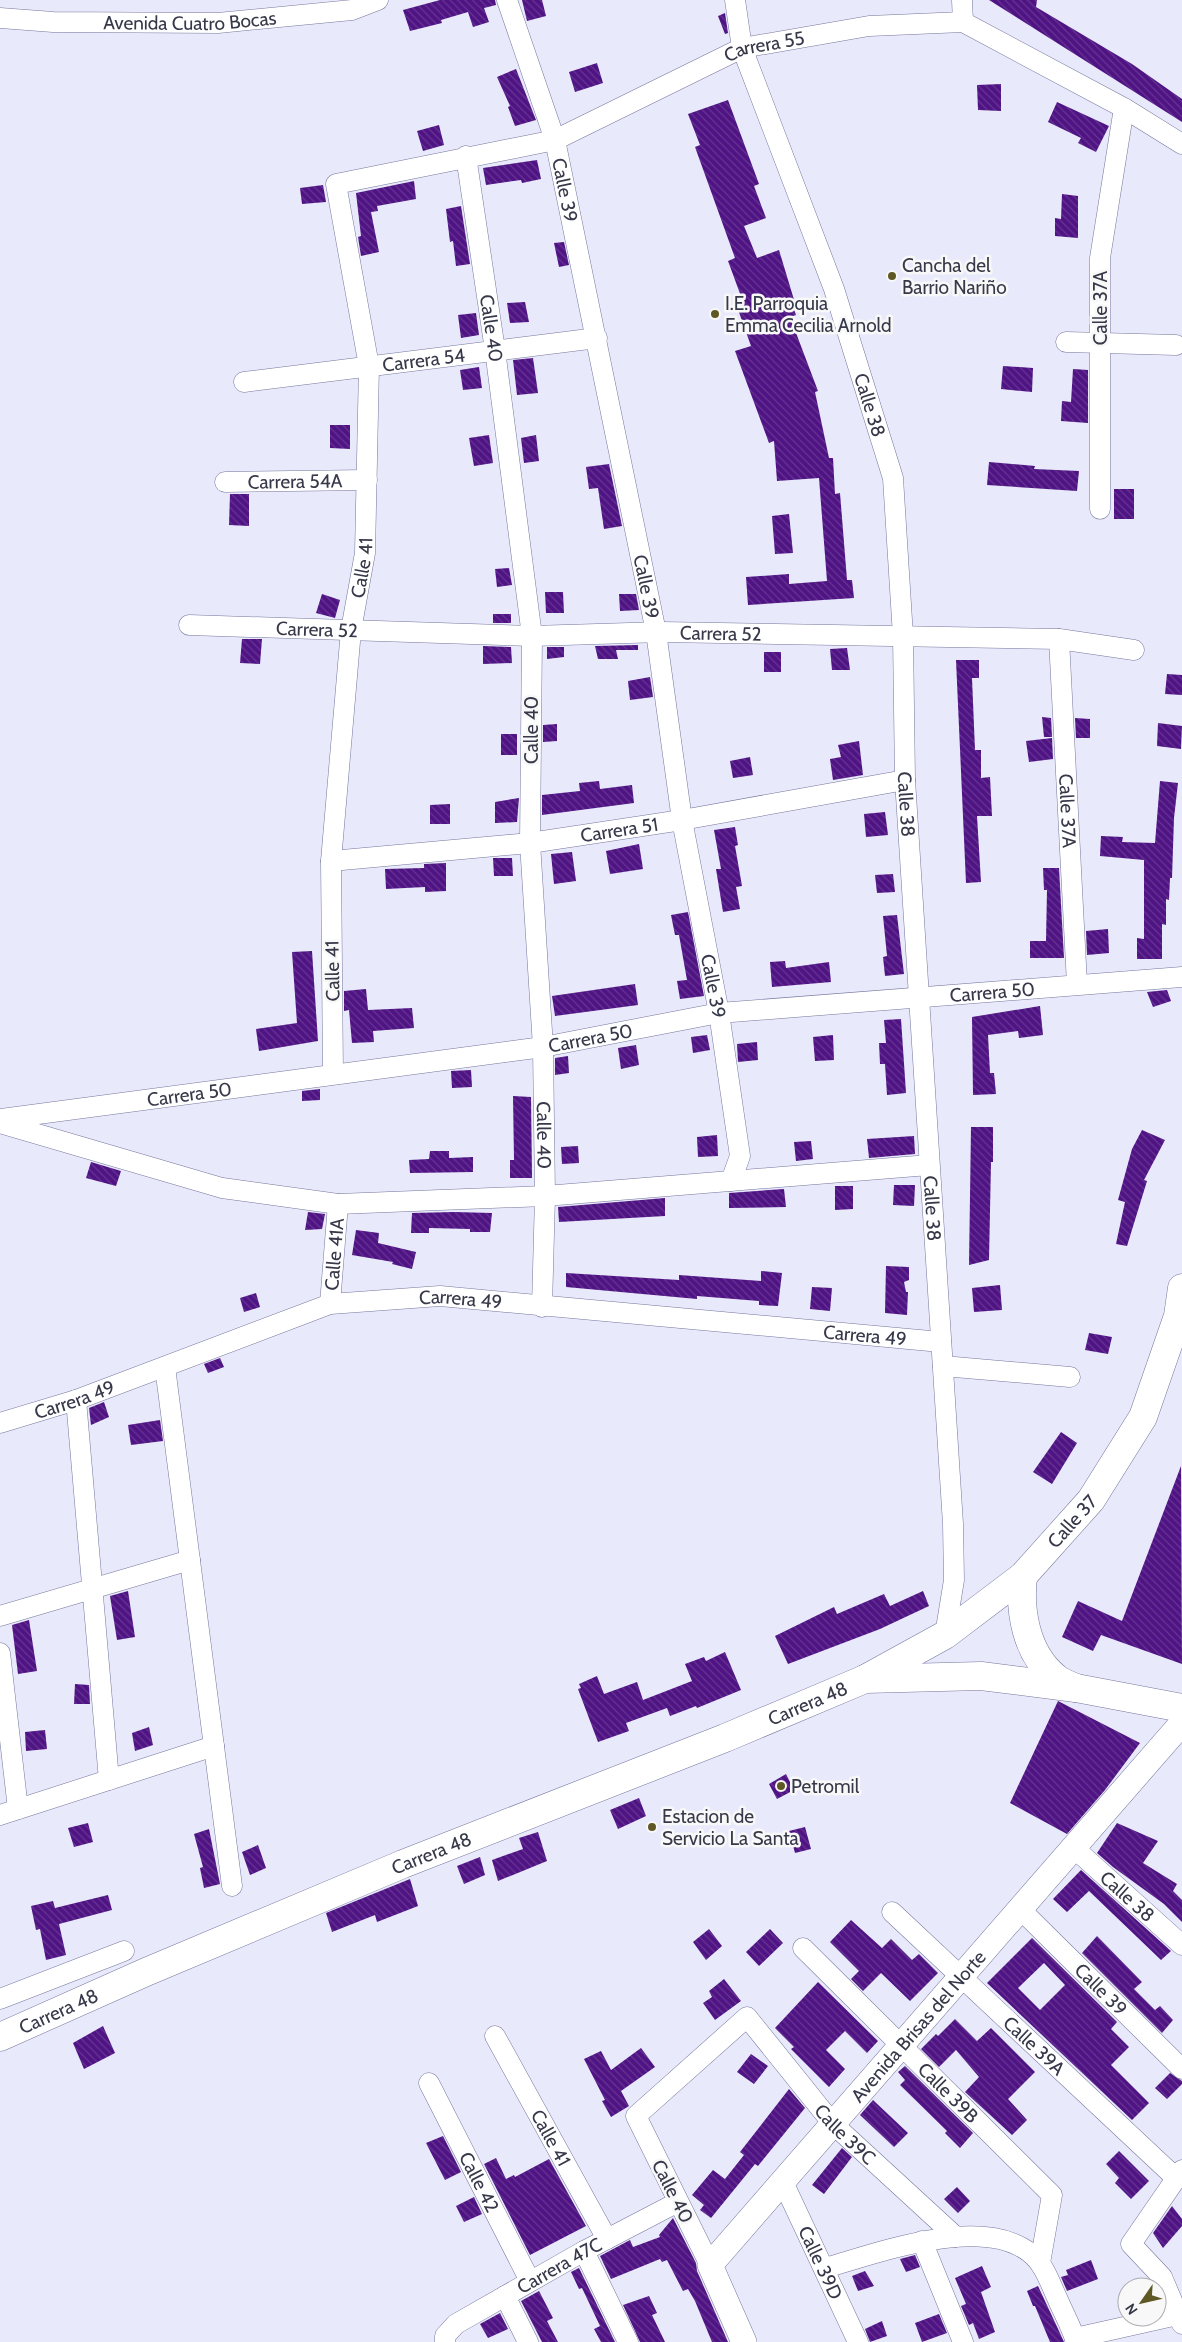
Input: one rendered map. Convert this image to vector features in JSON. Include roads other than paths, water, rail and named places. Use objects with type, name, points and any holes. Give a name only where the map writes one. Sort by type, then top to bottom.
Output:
[{"type":"main road","name":"Calle 37","points":[[865,1679],[945,1635],[1023,1576],[1091,1500],[1143,1417],[1180,1316],[1182,1288]]},
{"type":"main road","points":[[1023,1576],[1022,1615],[1033,1646],[1045,1667],[1056,1679],[1076,1688]]},
{"type":"main road","points":[[865,1679],[981,1676],[1076,1688],[1182,1708]]},
{"type":"main road","name":"Carrera 48","points":[[0,2036],[146,1972],[403,1864],[725,1738],[865,1679]]},
{"type":"street","name":"Avenida Cuatro Bocas","points":[[0,18],[53,22],[218,23],[352,10],[378,0]]},
{"type":"street","name":"Calle 39","points":[[507,0],[555,140],[656,632],[682,820],[719,1013],[740,1156],[731,1181]]},
{"type":"street","name":"Calle 38","points":[[735,0],[742,48],[834,289],[893,478],[902,636],[905,780],[953,1524],[954,1580],[945,1635]]},
{"type":"street","points":[[962,0],[964,22],[1124,108],[1182,144]]},
{"type":"street","name":"Carrera 55","points":[[336,184],[466,156],[555,140],[742,48],[869,26],[964,22]]},
{"type":"street","name":"Calle 37A","points":[[1100,509],[1100,258],[1124,108]]},
{"type":"street","name":"Calle 40","points":[[466,156],[495,350],[532,636],[530,843],[543,1047],[545,1196],[542,1308]]},
{"type":"street","name":"Calle 41","points":[[333,1074],[331,861],[351,630],[365,553],[369,366],[336,184]]},
{"type":"street","name":"Carrera 54","points":[[244,382],[597,338]]},
{"type":"street","points":[[1066,342],[1176,346]]},
{"type":"street","name":"Carrera 54A","points":[[225,482],[367,480]]},
{"type":"street","name":"Carrera 52","points":[[189,625],[532,636],[656,632],[1059,639],[1134,650]]},
{"type":"street","name":"Calle 37A","points":[[1059,639],[1077,984]]},
{"type":"street","name":"Carrera 51","points":[[331,861],[530,843],[682,820],[905,780]]},
{"type":"street","name":"Carrera 50","points":[[0,1119],[543,1047],[719,1013],[1182,977]]},
{"type":"street","points":[[0,1123],[222,1188],[338,1204],[545,1196],[929,1165]]},
{"type":"street","name":"Calle 41A","points":[[330,1304],[338,1204]]},
{"type":"street","name":"Carrera 49","points":[[0,1423],[76,1400],[330,1304],[440,1296],[542,1308],[941,1342]]},
{"type":"street","points":[[943,1366],[1070,1377]]},
{"type":"street","points":[[165,1367],[232,1886]]},
{"type":"street","points":[[76,1400],[109,1780]]},
{"type":"street","points":[[0,1616],[190,1560]]},
{"type":"street","points":[[0,1653],[9,1812],[214,1746]]},
{"type":"street","name":"Avenida Brisas del Norte","points":[[710,2265],[1182,1723]]},
{"type":"street","name":"Calle 38","points":[[1074,1848],[1182,1945]]},
{"type":"street","name":"Calle 39","points":[[1020,1909],[1182,2069]]},
{"type":"street","name":"Calle 39A","points":[[892,1912],[960,1978],[1179,2174]]},
{"type":"street","name":"Calle 39B","points":[[803,1948],[1052,2195],[1040,2263]]},
{"type":"street","points":[[0,1999],[124,1951]]},
{"type":"street","name":"Calle 39C","points":[[636,2116],[747,2017],[833,2124],[956,2237]]},
{"type":"street","name":"Calle 41","points":[[495,2036],[608,2239]]},
{"type":"street","name":"Calle 42","points":[[429,2083],[530,2281]]},
{"type":"street","name":"Calle 40","points":[[636,2116],[710,2265]]},
{"type":"street","points":[[825,2268],[922,2241],[985,2236],[1017,2245],[1029,2252],[1040,2263],[1076,2340],[1181,2318],[1162,2277],[1130,2244],[1179,2174]]},
{"type":"street","name":"Calle 39D","points":[[783,2182],[825,2268],[858,2342]]},
{"type":"street","name":"Carrera 47C","points":[[445,2339],[456,2324],[584,2251],[678,2202]]},
{"type":"street","points":[[922,2241],[962,2342]]},
{"type":"street","points":[[584,2251],[628,2342]]},
{"type":"street","points":[[710,2265],[744,2342]]},
{"type":"street","points":[[505,2296],[528,2342]]},
{"type":"place","name":"Cancha del Barrio Nariño","points":[[892,276]]},
{"type":"place","name":"I.E. Parroquia Emma Cecilia Arnold","points":[[715,314]]},
{"type":"place","name":"Petromil","points":[[781,1786]]},
{"type":"place","name":"Estacion de Servicio La Santa","points":[[652,1827]]}]
